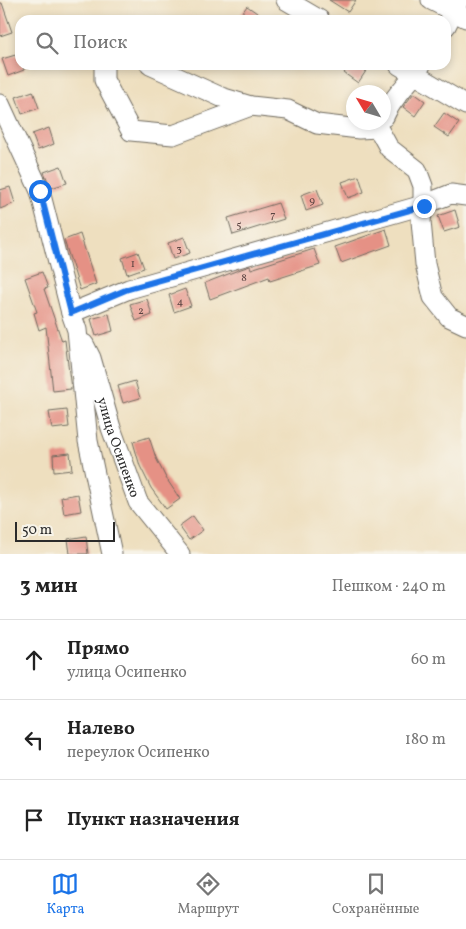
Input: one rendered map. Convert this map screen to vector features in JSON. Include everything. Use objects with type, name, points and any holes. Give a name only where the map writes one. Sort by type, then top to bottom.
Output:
[{"type":"street","points":[[286,0],[312,15]]},
{"type":"street","points":[[430,0],[456,14]]},
{"type":"street","points":[[104,70],[104,80],[131,131],[173,136],[251,106]]},
{"type":"street","points":[[161,70],[221,97],[251,106],[288,110],[317,124],[346,127]]},
{"type":"street","points":[[391,102],[418,70],[466,105]]},
{"type":"street","name":"улица Осипенко","points":[[0,104],[40,191],[74,322],[88,441],[112,554]]},
{"type":"street","points":[[383,130],[389,148],[417,170],[423,186],[424,206],[421,221],[425,264],[433,297],[449,316],[466,325]]},
{"type":"street","points":[[74,322],[128,289],[424,206],[451,194],[466,196]]},
{"type":"street","name":"улица Осипенко","points":[[74,322],[91,358],[111,428],[138,502],[180,554]]},
{"type":"building","points":[[329,0],[356,0],[348,12]]},
{"type":"building","points":[[0,3],[2,3],[12,32],[0,36]]},
{"type":"building","points":[[247,6],[260,15],[241,15]]},
{"type":"building","points":[[15,55],[15,70],[24,70],[8,76],[2,59]]},
{"type":"building","points":[[346,70],[367,70],[358,83],[344,73]]},
{"type":"building","points":[[33,91],[39,108],[22,114],[16,97]]},
{"type":"building","points":[[414,93],[425,101],[415,116],[403,107]]},
{"type":"building","points":[[444,113],[459,123],[449,137],[434,127]]},
{"type":"building","points":[[49,128],[54,144],[38,150],[32,134]]},
{"type":"building","points":[[61,166],[67,183],[51,188],[44,172]]},
{"type":"building","points":[[359,176],[364,192],[348,198],[342,182]]},
{"type":"building","points":[[10,187],[15,203],[0,209],[0,190]]},
{"type":"building","points":[[317,189],[323,205],[306,211],[301,195]]},
{"type":"building","points":[[278,203],[284,219],[233,235],[228,218]]},
{"type":"building","points":[[455,210],[460,227],[444,232],[438,216]]},
{"type":"building","points":[[386,229],[391,245],[341,263],[335,247]]},
{"type":"building","points":[[80,234],[96,284],[80,290],[64,240]]},
{"type":"building","points":[[184,237],[190,253],[173,259],[168,243]]},
{"type":"building","points":[[314,249],[320,265],[270,281],[269,277],[210,299],[205,283],[250,266],[251,269]]},
{"type":"building","points":[[138,252],[144,268],[127,274],[122,258]]},
{"type":"building","points":[[42,272],[48,288],[44,289],[62,341],[65,340],[71,389],[53,391],[46,327],[39,330],[34,313],[37,312],[25,278]]},
{"type":"building","points":[[185,289],[191,306],[174,312],[169,295]]},
{"type":"building","points":[[147,299],[152,315],[136,321],[130,304]]},
{"type":"building","points":[[109,314],[113,331],[96,336],[91,319]]},
{"type":"building","points":[[135,381],[140,398],[123,403],[118,386]]},
{"type":"building","points":[[67,410],[69,427],[52,429],[49,412]]},
{"type":"building","points":[[149,437],[156,458],[166,478],[180,499],[166,509],[151,488],[140,466],[133,442]]},
{"type":"building","points":[[70,453],[72,470],[54,472],[53,455]]},
{"type":"building","points":[[78,494],[81,511],[64,514],[61,497]]},
{"type":"building","points":[[193,516],[203,530],[189,540],[179,526]]},
{"type":"building","points":[[86,536],[88,554],[70,554],[68,539]]},
{"type":"route","points":[[40,191],[71,313],[128,289],[424,206]]}]
